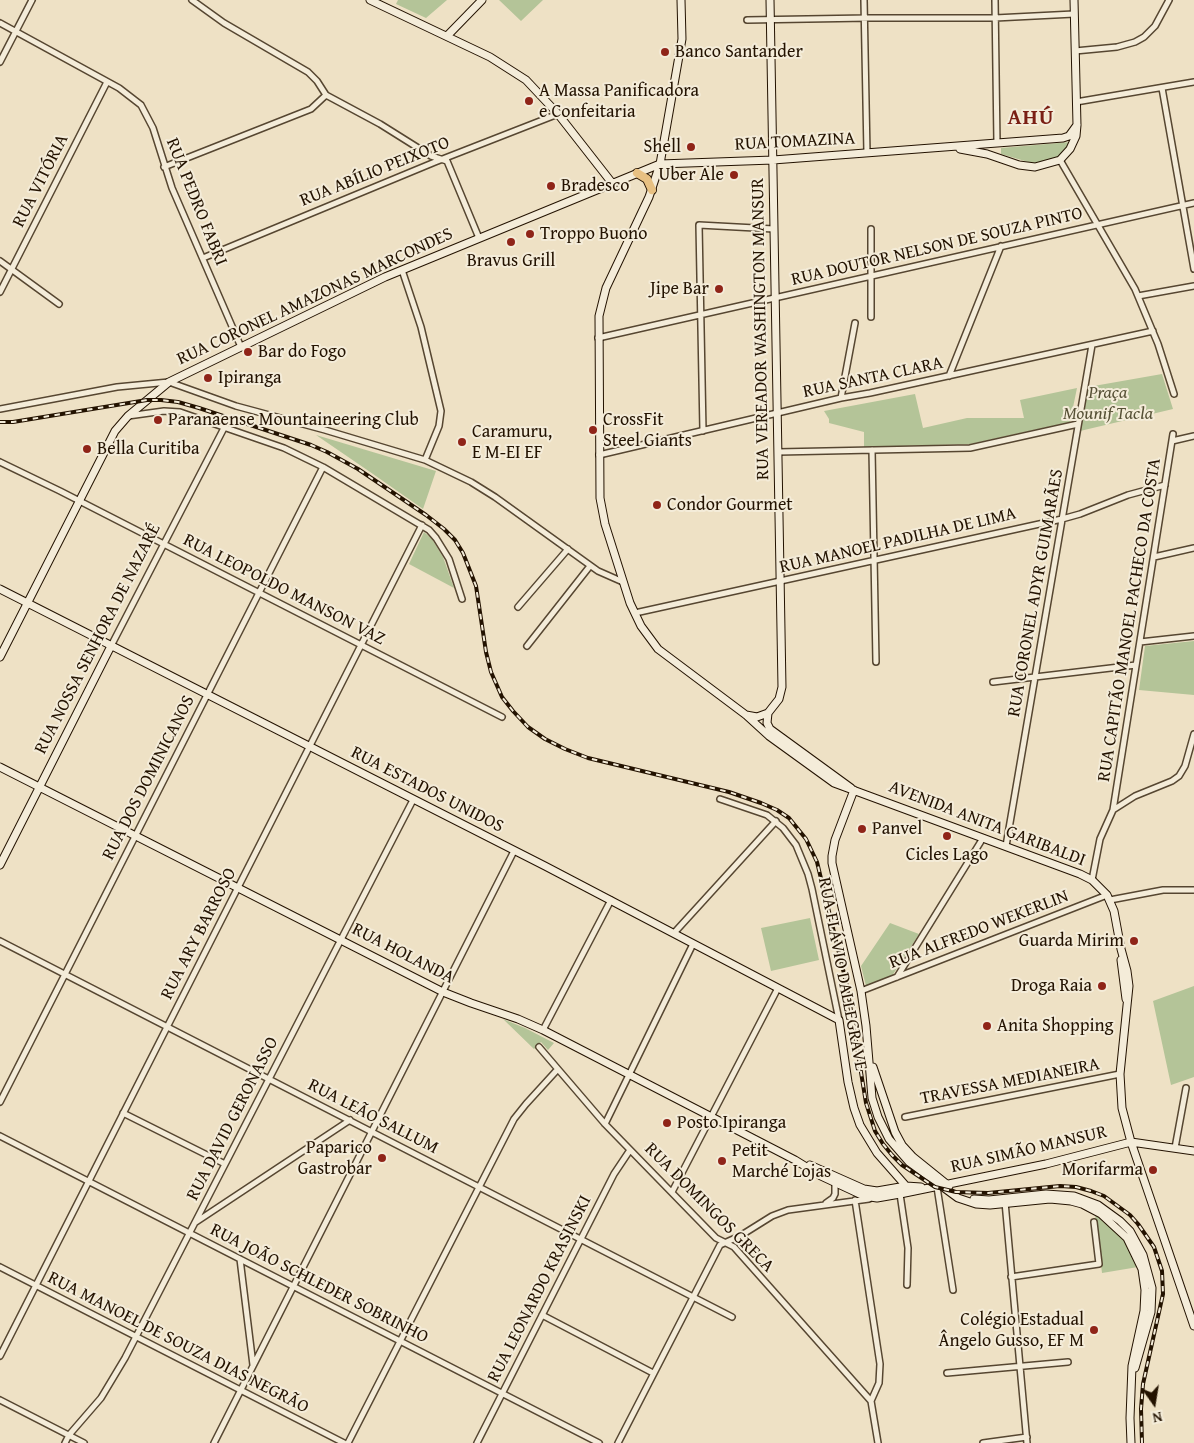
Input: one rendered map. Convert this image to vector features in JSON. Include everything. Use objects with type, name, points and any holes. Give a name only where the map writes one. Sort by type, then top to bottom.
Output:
[{"type":"main road","points":[[370,0],[490,57],[516,72],[558,114],[612,184]]},
{"type":"main road","points":[[446,36],[482,0]]},
{"type":"main road","name":"AVENIDA ANITA GARIBALDI","points":[[681,0],[682,39],[660,164],[652,190],[606,288],[599,316],[601,507],[623,582],[635,613],[645,633],[658,649],[746,715],[769,736],[834,783],[1072,871],[1092,880],[1108,897]]},
{"type":"main road","name":"RUA VEREADOR WASHINGTON MANSUR","points":[[768,713],[779,699],[782,687],[770,0]]},
{"type":"main road","points":[[1060,160],[1074,143],[1076,125],[1074,0]]},
{"type":"main road","name":"RUA TOMAZINA","points":[[660,164],[773,160],[1063,138],[1069,136],[1076,125]]},
{"type":"main road","points":[[997,143],[1000,158]]},
{"type":"main road","name":"RUA TOMAZINA","points":[[932,148],[968,150],[1019,165],[1035,167],[1060,160]]},
{"type":"main road","name":"RUA CORONEL AMAZONAS MARCONDES","points":[[169,382],[402,270],[660,164]]},
{"type":"main road","points":[[637,173],[647,179],[652,190]]},
{"type":"main road","points":[[0,657],[115,431],[128,416],[169,382]]},
{"type":"main road","name":"RUA ESTADOS UNIDOS","points":[[0,589],[611,900],[839,1020]]},
{"type":"main road","name":"RUA NOSSA SENHORA DE NAZARÉ","points":[[0,865],[112,646]]},
{"type":"main road","points":[[746,715],[757,717],[768,713]]},
{"type":"main road","name":"AVENIDA ANITA GARIBALDI","points":[[768,713],[767,723],[770,729],[854,790]]},
{"type":"main road","name":"RUA HOLANDA","points":[[0,767],[443,992],[471,1004],[518,1018],[543,1030],[795,1160],[835,1183],[856,1193],[877,1194]]},
{"type":"main road","name":"RUA FLÁVIO DALLEGRAVE","points":[[854,790],[836,840],[832,863],[861,991],[872,1098],[883,1127],[898,1151],[940,1186],[978,1200],[1050,1199],[1082,1204],[1110,1220],[1127,1238],[1142,1269],[1145,1290],[1143,1316],[1133,1356],[1130,1418],[1131,1443]]},
{"type":"main road","points":[[1108,897],[1129,986],[1120,1074],[1122,1108],[1131,1142],[1194,1326]]},
{"type":"main road","name":"RUA FLÁVIO DALLEGRAVE","points":[[839,1020],[849,1087],[860,1125],[877,1153],[906,1186]]},
{"type":"main road","name":"RUA FLÁVIO DALLEGRAVE","points":[[869,1057],[895,1132],[902,1145],[940,1186]]},
{"type":"main road","points":[[1131,1142],[1194,1151]]},
{"type":"main road","name":"RUA SIMÃO MANSUR","points":[[877,1194],[900,1194],[940,1186],[1046,1164],[1131,1142]]},
{"type":"main road","name":"RUA HOLANDA","points":[[795,1160],[877,1194]]},
{"type":"main road","points":[[922,1187],[927,1181],[924,1173]]},
{"type":"main road","name":"RUA SIMÃO MANSUR","points":[[877,1194],[906,1186],[940,1186]]},
{"type":"street","points":[[0,62],[32,0]]},
{"type":"street","points":[[192,0],[224,23],[308,72],[317,81],[326,95],[380,124],[431,156],[443,159],[449,164],[479,238]]},
{"type":"street","points":[[864,0],[867,153]]},
{"type":"street","points":[[995,0],[997,143]]},
{"type":"street","points":[[1075,51],[1117,47],[1135,42],[1144,37],[1155,26],[1170,0]]},
{"type":"street","points":[[747,20],[995,18],[1074,14]]},
{"type":"street","name":"RUA PEDRO FABRI","points":[[0,23],[128,94],[141,105],[153,128],[164,167],[241,347]]},
{"type":"street","name":"RUA VITÓRIA","points":[[0,292],[107,82]]},
{"type":"street","points":[[1076,102],[1194,82]]},
{"type":"street","points":[[1162,88],[1194,269]]},
{"type":"street","points":[[164,167],[312,109],[326,95]]},
{"type":"street","name":"RUA ABÍLIO PEIXOTO","points":[[202,258],[558,114]]},
{"type":"street","points":[[1060,160],[1138,296],[1153,331],[1174,394]]},
{"type":"street","name":"RUA DOUTOR NELSON DE SOUZA PINTO","points":[[598,338],[1194,203]]},
{"type":"street","points":[[703,431],[699,226],[774,230]]},
{"type":"street","points":[[871,229],[872,317]]},
{"type":"street","points":[[949,376],[1002,246]]},
{"type":"street","points":[[0,261],[60,304]]},
{"type":"street","points":[[402,270],[421,326],[441,411],[440,426],[425,460]]},
{"type":"street","points":[[1138,296],[1194,286]]},
{"type":"street","points":[[842,398],[855,323]]},
{"type":"street","name":"RUA SANTA CLARA","points":[[599,455],[842,398],[1153,331]]},
{"type":"street","name":"RUA CORONEL ADYR GUIMARÃES","points":[[1006,846],[1092,345]]},
{"type":"street","points":[[169,382],[252,411],[325,430],[425,460],[471,482],[495,497],[590,566],[603,574],[623,582]]},
{"type":"street","name":"RUA CORONEL AMAZONAS MARCONDES","points":[[0,409],[103,389],[169,382]]},
{"type":"street","points":[[128,416],[164,411],[180,412],[284,448],[323,467],[422,525],[436,538],[449,559],[462,599]]},
{"type":"street","points":[[778,452],[970,448],[1078,424]]},
{"type":"street","name":"RUA NOSSA SENHORA DE NAZARÉ","points":[[112,646],[224,428]]},
{"type":"street","name":"RUA CAPITÃO MANOEL PACHECO DA COSTA","points":[[1092,880],[1100,839],[1113,810],[1173,434]]},
{"type":"street","points":[[1172,442],[1194,436]]},
{"type":"street","points":[[872,450],[876,662]]},
{"type":"street","name":"RUA LEOPOLDO MANSON VAZ","points":[[0,462],[80,500],[502,717]]},
{"type":"street","name":"RUA DOS DOMINICANOS","points":[[0,1102],[323,467]]},
{"type":"street","name":"RUA MANOEL PADILHA DE LIMA","points":[[635,613],[1062,519],[1128,495],[1165,485]]},
{"type":"street","name":"RUA ARY BARROSO","points":[[0,1356],[422,525]]},
{"type":"street","points":[[1154,557],[1194,548]]},
{"type":"street","points":[[518,607],[568,549]]},
{"type":"street","points":[[527,646],[590,566]]},
{"type":"street","points":[[1140,642],[1194,636]]},
{"type":"street","points":[[993,682],[1136,666]]},
{"type":"street","points":[[1113,810],[1135,796],[1172,781],[1179,776],[1185,766],[1194,734]]},
{"type":"street","name":"RUA FLÁVIO DALLEGRAVE","points":[[720,799],[756,810],[776,821],[793,840],[808,874],[839,1020]]},
{"type":"street","name":"RUA DAVID GERONASSO","points":[[65,1443],[69,1435],[101,1398],[118,1372],[413,800]]},
{"type":"street","points":[[674,933],[776,821]]},
{"type":"street","points":[[897,977],[983,838]]},
{"type":"street","points":[[214,1443],[514,851]]},
{"type":"street","name":"RUA ALFREDO WEKERLIN","points":[[861,991],[1108,897],[1163,890],[1194,890]]},
{"type":"street","points":[[543,1030],[611,900]]},
{"type":"street","name":"RUA LEÃO SALLUM","points":[[0,941],[732,1317]]},
{"type":"street","points":[[604,1124],[693,944]]},
{"type":"street","points":[[672,1192],[778,988]]},
{"type":"street","name":"RUA DOMINGOS GRECA","points":[[539,1048],[604,1124],[716,1238],[734,1247],[870,1401]]},
{"type":"street","points":[[346,1443],[514,1119],[558,1070]]},
{"type":"street","name":"TRAVESSA MEDIANEIRA","points":[[905,1117],[1120,1074]]},
{"type":"street","points":[[1175,1148],[1186,1088]]},
{"type":"street","points":[[123,1113],[225,1164]]},
{"type":"street","points":[[195,1223],[350,1120]]},
{"type":"street","name":"RUA JOÃO SCHLEDER SOBRINHO","points":[[0,1136],[598,1443]]},
{"type":"street","name":"RUA LEONARDO KRASINSKI","points":[[477,1443],[614,1174],[630,1150]]},
{"type":"street","points":[[823,1205],[829,1202],[835,1194],[835,1183]]},
{"type":"street","points":[[940,1186],[953,1290]]},
{"type":"street","name":"RUA SIMÃO MANSUR","points":[[724,1242],[740,1236],[780,1212],[795,1208],[855,1200],[877,1194]]},
{"type":"street","points":[[900,1194],[908,1248],[907,1285]]},
{"type":"street","points":[[855,1200],[880,1364],[879,1383],[870,1401],[878,1443]]},
{"type":"street","points":[[983,1443],[1027,1440],[1004,1201]]},
{"type":"street","points":[[1011,1277],[1099,1264],[1094,1222]]},
{"type":"street","points":[[618,1443],[716,1250],[724,1242]]},
{"type":"street","points":[[240,1259],[253,1366]]},
{"type":"street","name":"RUA MANOEL DE SOUZA DIAS NEGRÃO","points":[[0,1267],[346,1443]]},
{"type":"street","points":[[542,1315],[654,1373]]},
{"type":"street","points":[[947,1373],[1068,1362]]},
{"type":"street","points":[[0,1400],[84,1443]]},
{"type":"green space","points":[[398,0],[447,0],[426,18],[396,4]]},
{"type":"green space","points":[[499,0],[543,0],[521,21]]},
{"type":"green space","points":[[1070,142],[1062,154],[1055,159],[1035,164],[1001,154],[1001,148]]},
{"type":"green space","name":"Praça Mounif Tacla","points":[[1162,374],[1173,409],[1080,431],[1088,387]]},
{"type":"green space","points":[[1077,388],[1070,422],[970,444],[864,447],[864,432],[829,423],[829,419],[824,411],[915,394],[923,428],[967,418],[1024,418],[1020,400]]},
{"type":"green space","points":[[316,435],[436,471],[423,509],[373,474]]},
{"type":"green space","points":[[424,532],[432,539],[443,557],[454,588],[409,564]]},
{"type":"green space","points":[[1194,641],[1194,695],[1139,690],[1145,646]]},
{"type":"green space","points":[[810,918],[819,960],[771,971],[761,928]]},
{"type":"green space","points":[[890,923],[919,934],[892,976],[866,986],[861,966]]},
{"type":"green space","points":[[1194,986],[1194,1077],[1171,1085],[1153,1001]]},
{"type":"green space","points":[[503,1019],[554,1043],[548,1050],[541,1042],[534,1049]]},
{"type":"green space","points":[[1095,1214],[1107,1222],[1128,1245],[1138,1267],[1102,1273]]},
{"type":"railway","points":[[0,422],[13,422],[147,400],[161,400],[178,402],[199,408],[327,452],[358,469],[426,515],[455,540],[463,553],[476,586],[491,672],[502,697],[528,727],[545,739],[588,758],[729,792],[761,803],[789,818],[806,839],[817,862],[847,986],[866,1103],[875,1131],[892,1155],[902,1165],[935,1187],[956,1192],[988,1193],[1060,1186],[1076,1187],[1091,1191],[1104,1196],[1130,1215],[1154,1247],[1162,1271],[1163,1294],[1143,1384],[1141,1409],[1142,1443]]},
{"type":"place","name":"Banco Santander","points":[[665,52]]},
{"type":"place","name":"A Massa Panificadora e Confeitaria","points":[[529,101]]},
{"type":"place","name":"Shell","points":[[691,147]]},
{"type":"place","name":"Uber Ale","points":[[734,175]]},
{"type":"place","name":"Bradesco","points":[[551,186]]},
{"type":"place","name":"Troppo Buono","points":[[530,234]]},
{"type":"place","name":"Bravus Grill","points":[[511,242]]},
{"type":"place","name":"Jipe Bar","points":[[719,289]]},
{"type":"place","name":"Bar do Fogo","points":[[248,352]]},
{"type":"place","name":"Ipiranga","points":[[208,378]]},
{"type":"place","name":"Paranaense Mountaineering Club","points":[[158,420]]},
{"type":"place","name":"CrossFit Steel Giants","points":[[593,430]]},
{"type":"place","name":"Caramuru, E M-EI EF","points":[[462,442]]},
{"type":"place","name":"Bella Curitiba","points":[[87,449]]},
{"type":"place","name":"Condor Gourmet","points":[[657,505]]},
{"type":"place","name":"Panvel","points":[[862,829]]},
{"type":"place","name":"Cicles Lago","points":[[947,836]]},
{"type":"place","name":"Guarda Mirim","points":[[1134,941]]},
{"type":"place","name":"Droga Raia","points":[[1102,986]]},
{"type":"place","name":"Anita Shopping","points":[[987,1026]]},
{"type":"place","name":"Posto Ipiranga","points":[[667,1123]]},
{"type":"place","name":"Paparico Gastrobar","points":[[382,1158]]},
{"type":"place","name":"Petit Marché Lojas","points":[[722,1161]]},
{"type":"place","name":"Morifarma","points":[[1153,1170]]},
{"type":"place","name":"Colégio Estadual Ângelo Gusso, EF M","points":[[1094,1330]]},
{"type":"district","name":"AHÚ","points":[[1031,118]]}]
